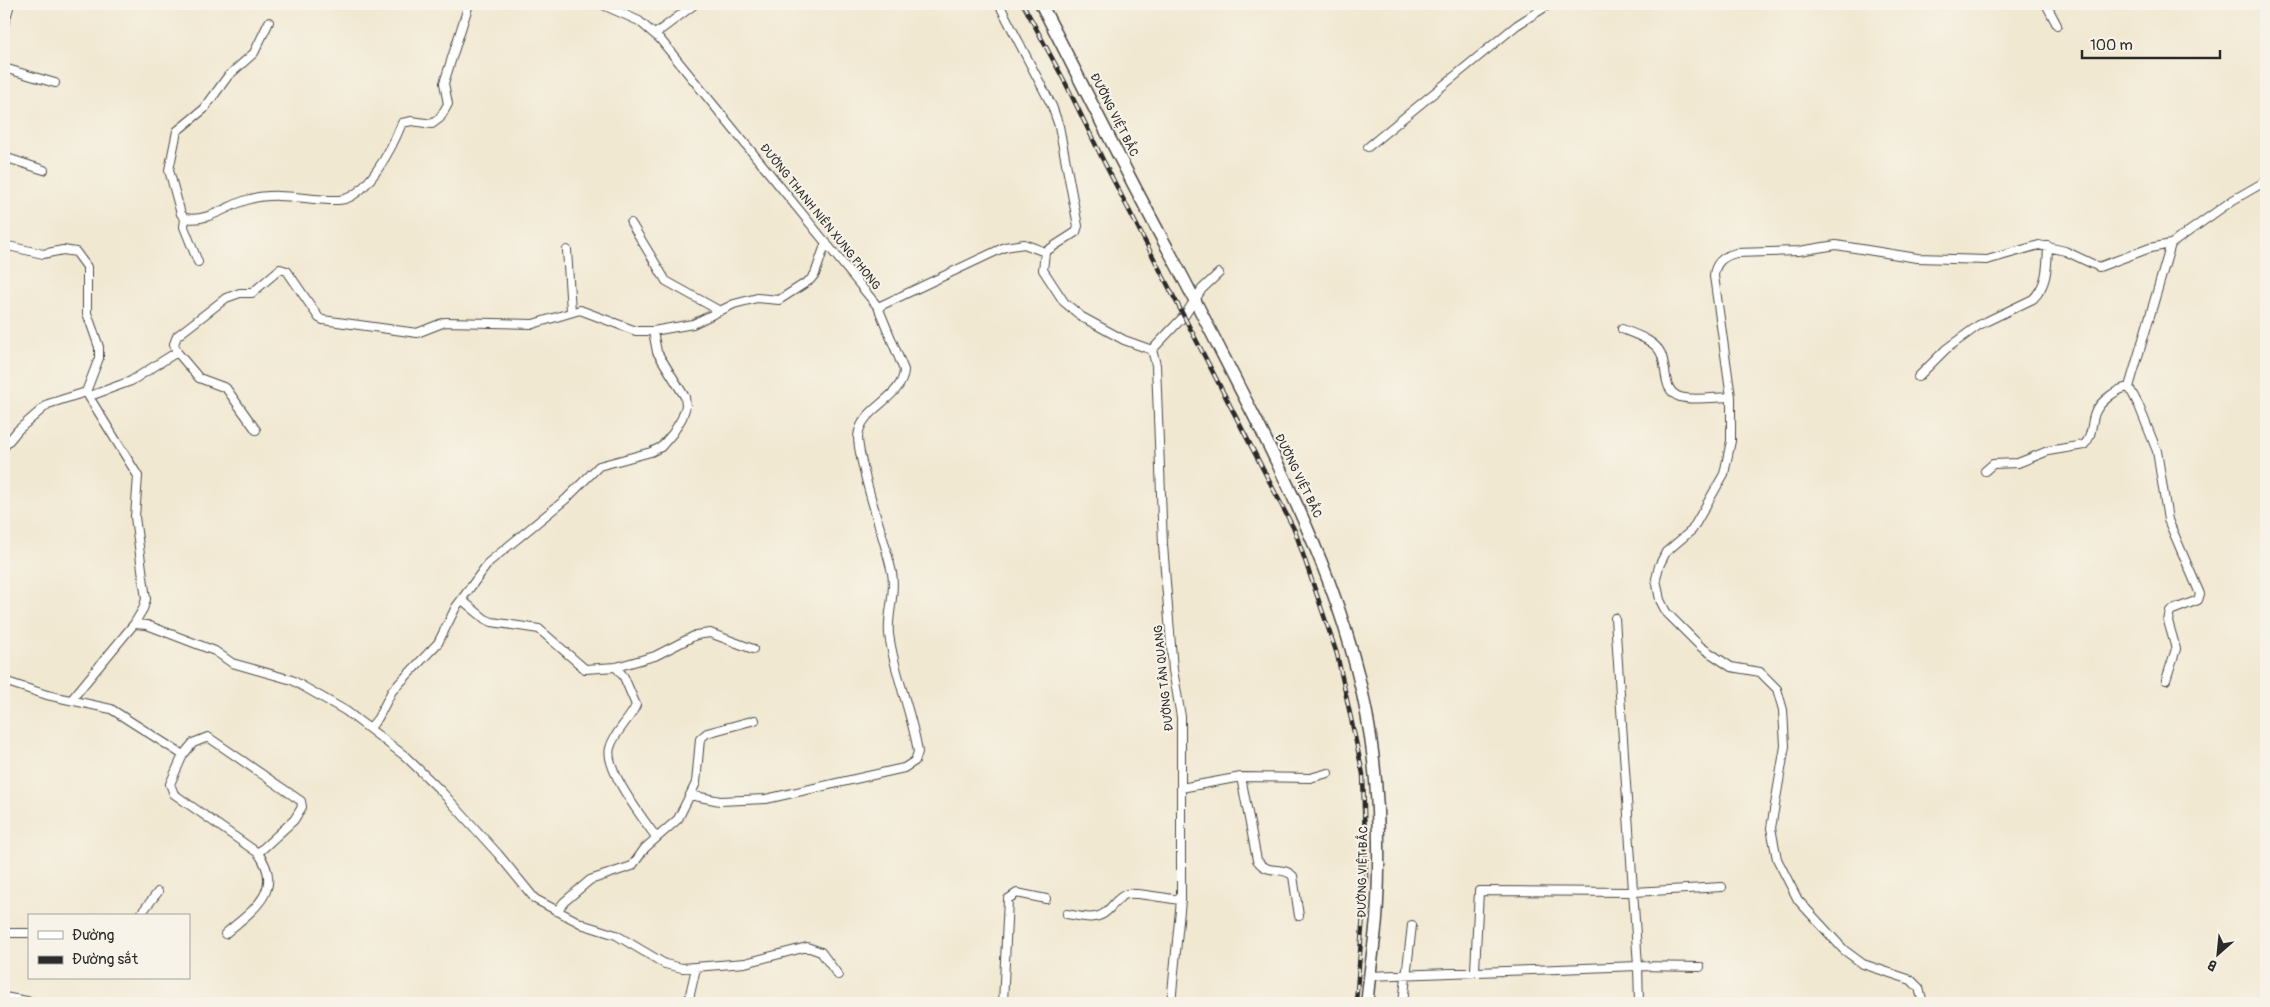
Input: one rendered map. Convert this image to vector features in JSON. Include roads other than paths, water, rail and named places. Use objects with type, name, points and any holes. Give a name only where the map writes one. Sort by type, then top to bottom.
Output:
[{"type":"main road","name":"ĐƯỜNG VIỆT BẮC","points":[[1041,4],[1141,201],[1296,498],[1334,595],[1352,656],[1372,753],[1376,796],[1378,887],[1367,1003]]},
{"type":"street","points":[[4,25],[10,4]]},
{"type":"street","points":[[269,22],[254,53],[228,76],[204,109],[179,127],[177,131],[170,176],[181,214],[185,218],[205,217],[250,198],[282,195],[339,200],[352,197],[390,154],[402,123],[412,121],[432,124],[440,118],[448,99],[444,83],[469,4]]},
{"type":"street","name":"ĐƯỜNG THANH NIÊN XUNG PHONG","points":[[601,4],[612,5],[639,21],[655,34],[878,307],[1005,247],[1024,244],[1045,252]]},
{"type":"street","points":[[655,34],[695,4]]},
{"type":"street","points":[[999,4],[1054,112],[1059,126],[1078,226],[1076,232],[1045,252],[1044,270],[1047,278],[1064,302],[1082,318],[1124,340],[1152,350],[1184,315],[1202,289],[1219,273]]},
{"type":"street","points":[[1368,147],[1517,25],[1550,4]]},
{"type":"street","points":[[2046,4],[2057,25]]},
{"type":"street","points":[[4,68],[55,83]]},
{"type":"street","points":[[4,157],[44,170]]},
{"type":"street","points":[[1923,1003],[1920,988],[1911,980],[1863,964],[1844,950],[1798,900],[1777,859],[1771,828],[1786,746],[1783,710],[1777,689],[1764,674],[1756,670],[1731,667],[1701,647],[1666,612],[1660,600],[1656,580],[1662,557],[1692,530],[1724,474],[1731,441],[1731,397],[1714,276],[1716,266],[1728,255],[1799,251],[1836,245],[1917,258],[1987,260],[2039,245],[2065,251],[2099,267],[2150,248],[2171,244],[2225,205],[2266,181]]},
{"type":"street","points":[[185,218],[184,227],[198,262]]},
{"type":"street","points":[[631,223],[666,281],[720,311]]},
{"type":"street","points":[[256,430],[226,388],[199,378],[177,352],[174,344],[177,336],[222,300],[240,293],[252,293],[280,269],[286,270],[319,318],[323,320],[417,333],[445,322],[533,324],[571,311],[589,312],[636,331],[653,331],[693,324],[734,304],[757,298],[779,300],[815,274],[826,242]]},
{"type":"street","points":[[2166,680],[2176,649],[2168,621],[2170,612],[2198,600],[2200,594],[2168,520],[2157,451],[2139,406],[2129,387],[2171,244]]},
{"type":"street","points":[[4,245],[43,254],[63,250],[76,252],[87,267],[87,313],[99,353],[88,394],[138,476],[135,517],[146,599],[143,609],[134,624],[72,699]]},
{"type":"street","points":[[1918,377],[1946,349],[1979,325],[2033,299],[2039,293],[2045,280],[2048,246]]},
{"type":"street","points":[[567,250],[571,311]]},
{"type":"street","points":[[690,795],[720,801],[766,799],[904,768],[915,761],[918,752],[889,632],[893,602],[893,576],[869,494],[858,440],[859,428],[864,419],[899,386],[904,377],[904,370],[888,336],[878,307]]},
{"type":"street","points":[[1622,329],[1641,337],[1659,350],[1668,386],[1676,395],[1684,398],[1731,397]]},
{"type":"street","points":[[370,728],[378,718],[392,691],[438,643],[462,600],[489,562],[506,546],[559,505],[599,466],[651,452],[660,447],[674,433],[686,406],[685,397],[657,352],[653,331]]},
{"type":"street","name":"ĐƯỜNG TÂN QUANG","points":[[1152,350],[1156,365],[1164,565],[1173,670],[1181,716],[1181,900],[1171,1003]]},
{"type":"street","points":[[4,447],[18,430],[48,404],[131,381],[177,352]]},
{"type":"street","points":[[1985,471],[1993,464],[2018,463],[2048,451],[2084,445],[2091,434],[2095,412],[2099,406],[2120,389],[2129,387]]},
{"type":"street","points":[[462,600],[492,622],[539,629],[585,669],[616,667],[655,656],[696,635],[710,633],[753,649]]},
{"type":"street","points":[[1615,618],[1634,892],[1638,1003]]},
{"type":"street","points":[[134,624],[147,625],[215,651],[232,663],[292,680],[346,711],[405,756],[441,791],[498,854],[530,894],[590,928],[616,935],[665,964],[696,968],[745,962],[807,947],[821,952],[838,975]]},
{"type":"street","points":[[616,667],[624,677],[636,705],[616,735],[610,748],[609,757],[626,795],[656,837]]},
{"type":"street","points":[[4,681],[47,695],[72,699],[111,710],[183,755]]},
{"type":"street","points":[[557,911],[564,902],[590,880],[632,866],[656,837],[678,819],[698,778],[700,739],[707,733],[755,720]]},
{"type":"street","points":[[225,934],[266,895],[269,886],[265,862],[258,853],[174,794],[170,784],[183,755],[193,743],[208,737],[301,801],[302,808],[294,820],[258,853]]},
{"type":"street","points":[[1180,788],[1241,777],[1310,778],[1328,774]]},
{"type":"street","points":[[1241,777],[1257,860],[1267,869],[1286,871],[1292,876],[1299,916]]},
{"type":"street","points":[[1475,970],[1478,891],[1634,892],[1722,886]]},
{"type":"street","points":[[141,914],[158,892]]},
{"type":"street","points":[[1003,1003],[1008,899],[1017,893],[1046,899]]},
{"type":"street","points":[[1066,914],[1085,918],[1098,917],[1107,912],[1114,901],[1128,894],[1181,900]]},
{"type":"street","points":[[1403,1003],[1408,974],[1412,925]]},
{"type":"street","points":[[4,933],[18,931],[28,933]]},
{"type":"street","points":[[1369,976],[1475,970],[1638,966],[1700,967]]},
{"type":"street","points":[[688,1003],[696,968]]},
{"type":"street","points":[[4,996],[38,1003]]},
{"type":"railway","points":[[1023,4],[1066,84],[1103,160],[1295,531],[1337,654],[1363,774],[1366,878],[1356,1003]]}]
